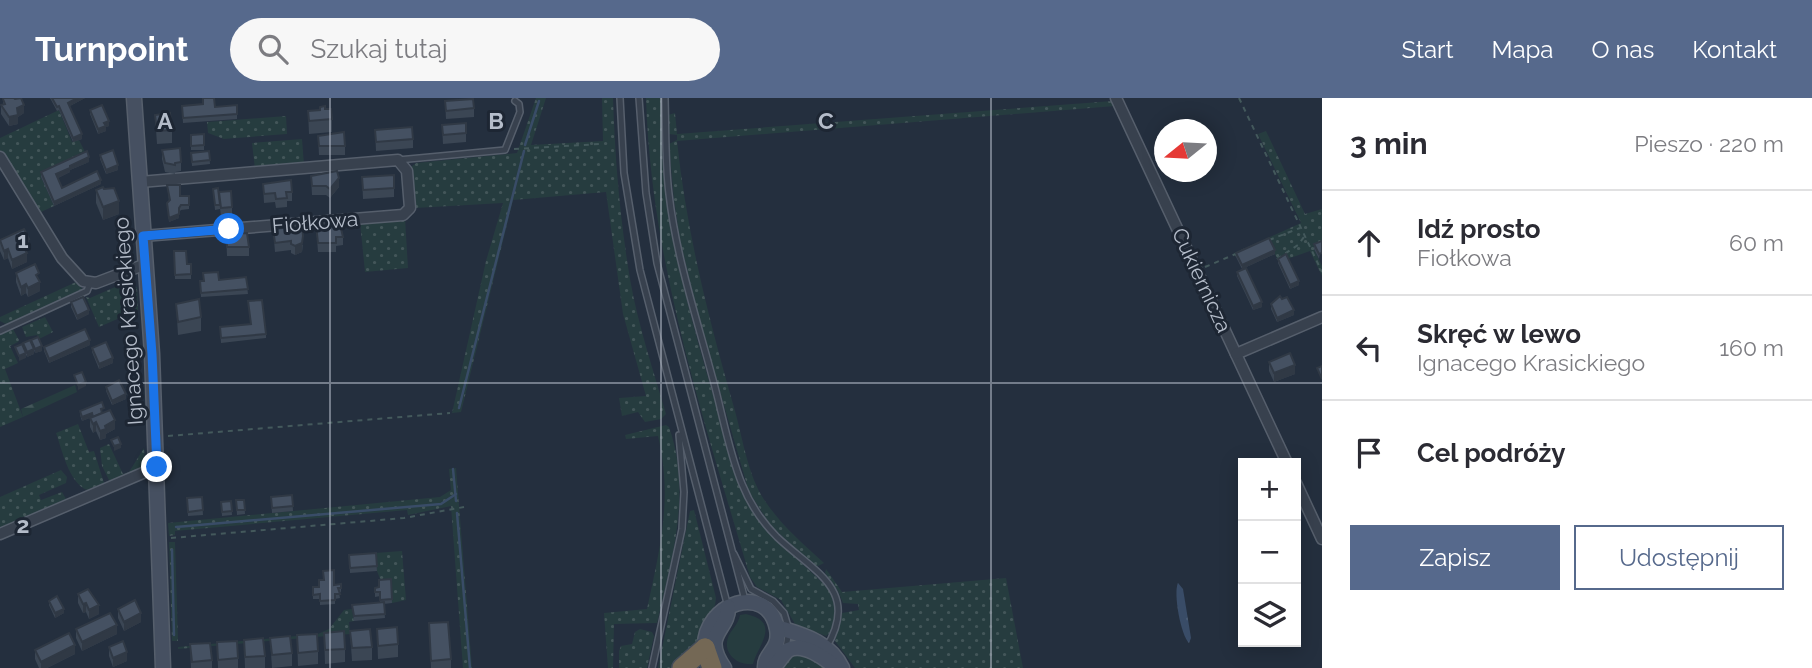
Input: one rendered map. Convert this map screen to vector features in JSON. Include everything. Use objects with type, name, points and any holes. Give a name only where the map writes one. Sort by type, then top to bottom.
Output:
[{"type":"highway","points":[[682,668],[705,648],[712,668]]},
{"type":"street","name":"Ignacego Krasickiego","points":[[134,98],[156,438],[163,668]]},
{"type":"street","name":"Cukiernicza","points":[[1116,98],[1285,458]]},
{"type":"street","points":[[0,157],[62,258],[78,278],[90,283],[103,281],[145,264]]},
{"type":"street","points":[[140,182],[398,160]]},
{"type":"street","name":"Fiołkowa","points":[[143,236],[403,215],[410,208],[407,171],[398,160]]},
{"type":"street","points":[[1236,354],[1322,317]]},
{"type":"street","points":[[0,534],[157,467]]},
{"type":"street","points":[[1301,494],[1322,539]]},
{"type":"street","points":[[705,648],[711,621],[718,612],[745,601],[766,609],[783,629],[814,640],[826,648],[837,658],[839,668]]},
{"type":"street","points":[[724,668],[717,656],[715,639],[728,615],[727,607]]},
{"type":"street","points":[[765,668],[765,662],[783,629]]},
{"type":"street","points":[[773,668],[785,652],[795,649],[812,651],[839,668]]},
{"type":"lane","points":[[620,98],[624,173],[646,297],[727,607]]},
{"type":"lane","points":[[639,98],[643,170],[657,263],[745,601]]},
{"type":"lane","points":[[665,98],[669,196],[679,250],[739,475],[752,505],[766,526],[819,572],[832,590],[839,610],[839,620],[826,648]]},
{"type":"lane","points":[[398,160],[505,150],[520,112],[519,104],[515,101]]},
{"type":"lane","points":[[666,138],[676,138]]},
{"type":"lane","points":[[0,331],[87,291],[90,283]]},
{"type":"lane","points":[[652,668],[682,529],[684,492],[678,418]]},
{"type":"lane","points":[[731,548],[748,585],[781,609],[785,652]]},
{"type":"path","points":[[1238,98],[1322,272]]},
{"type":"path","points":[[505,150],[600,144]]},
{"type":"path","points":[[1268,241],[1301,227]]},
{"type":"path","points":[[1277,259],[1298,245],[1305,236]]},
{"type":"path","points":[[1197,269],[1246,250]]},
{"type":"path","points":[[156,438],[450,413]]},
{"type":"path","points":[[159,539],[404,518],[464,507]]},
{"type":"green space","points":[[536,98],[546,98],[531,145],[603,141],[602,98],[613,98],[618,189],[626,256],[637,313],[666,414],[661,419],[645,422],[638,412],[622,416],[619,398],[646,396],[623,314],[606,192],[513,200],[461,412],[452,413],[486,261],[503,203],[415,208],[411,167],[416,163],[517,153]]},
{"type":"green space","points":[[646,98],[661,98],[665,186],[675,249],[700,350],[739,484],[748,505],[762,526],[827,587],[833,599],[835,620],[826,636],[795,624],[781,600],[757,587],[750,577],[698,400],[669,281],[650,160]]},
{"type":"green space","points":[[1113,101],[1115,106],[677,141],[700,277],[750,469],[771,510],[824,563],[816,567],[771,526],[749,492],[700,322],[680,240],[669,144],[677,140],[677,135],[669,134],[668,115],[675,113],[677,134]]},
{"type":"green space","points":[[59,110],[72,142],[79,140],[87,156],[41,177],[54,206],[41,212],[0,152],[0,138]]},
{"type":"green space","points":[[286,116],[287,134],[224,139],[208,133],[207,122]]},
{"type":"green space","points":[[1266,131],[1305,214],[1322,209],[1322,245],[1314,249],[1322,266],[1322,276],[1310,251],[1279,262],[1269,243],[1236,257],[1234,253],[1301,223],[1258,134]]},
{"type":"green space","points":[[302,139],[304,165],[255,169],[252,143]]},
{"type":"green space","points":[[405,218],[408,268],[365,272],[360,222]]},
{"type":"green space","points":[[129,281],[133,288],[137,287],[138,310],[99,327],[86,297],[90,298]]},
{"type":"green space","points":[[76,282],[82,289],[6,324],[0,321],[0,317]]},
{"type":"green space","points":[[45,317],[53,332],[39,339],[37,335],[26,337],[22,327]]},
{"type":"green space","points":[[13,329],[19,340],[10,346],[18,363],[5,369],[23,417],[0,427],[0,335]]},
{"type":"green space","points":[[75,385],[77,392],[23,417],[21,409]]},
{"type":"green space","points":[[78,424],[89,452],[94,451],[104,483],[87,490],[75,481],[56,433]]},
{"type":"green space","points":[[666,425],[676,451],[679,501],[663,599],[657,623],[614,624],[613,668],[608,668],[604,613],[647,609],[665,502],[658,436],[626,439],[625,435]]},
{"type":"green space","points":[[109,444],[123,474],[129,472],[144,448],[145,463],[141,469],[113,481],[109,480],[102,466],[100,448]]},
{"type":"green space","points":[[456,468],[472,668],[463,668],[451,506],[408,515],[407,510],[175,531],[175,535],[169,536],[168,523],[440,497],[451,490],[449,469]]},
{"type":"green space","points":[[61,470],[67,477],[66,483],[39,495],[41,500],[62,492],[66,499],[0,528],[0,497]]},
{"type":"green space","points":[[694,510],[716,598],[715,605],[701,630],[698,646],[674,668],[658,668],[690,511]]},
{"type":"green space","points":[[169,542],[175,542],[178,641],[172,641]]},
{"type":"green space","points":[[402,551],[406,600],[392,603],[391,584],[382,584],[376,557],[349,559],[348,555]]},
{"type":"green space","points":[[826,569],[842,592],[1006,578],[1023,668],[855,668],[835,641],[842,613],[859,610],[858,604],[843,603],[825,573]]},
{"type":"green space","points":[[352,609],[354,621],[349,622],[350,634],[178,649],[318,634],[329,629],[344,610]]},
{"type":"green space","points":[[740,615],[757,618],[765,628],[765,635],[753,664],[736,660],[727,647],[729,635]]},
{"type":"green space","points":[[640,629],[652,632],[654,636],[647,668],[619,668],[621,646],[632,644],[635,632]]},
{"type":"green space","points":[[805,654],[829,668],[781,668],[795,655]]},
{"type":"water","points":[[1178,583],[1183,589],[1191,638],[1189,643],[1179,614],[1176,596]]},
{"type":"building","points":[[4,98],[21,98],[24,105],[17,108],[18,115],[9,117],[1,105],[5,104]]},
{"type":"building","points":[[52,98],[77,98],[68,103],[82,134],[73,138],[59,106],[57,107]]},
{"type":"building","points":[[203,98],[214,98],[215,107],[237,105],[237,114],[183,118],[182,106],[203,104]]},
{"type":"building","points":[[473,99],[474,108],[446,111],[445,101]]},
{"type":"building","points":[[102,105],[109,121],[104,123],[106,126],[98,129],[90,110]]},
{"type":"building","points":[[325,106],[325,109],[331,109],[332,119],[309,121],[308,111],[320,110],[320,107]]},
{"type":"building","points":[[170,113],[172,130],[157,131],[155,115]]},
{"type":"building","points":[[466,123],[466,133],[443,135],[442,125]]},
{"type":"building","points":[[412,127],[413,139],[376,142],[375,130]]},
{"type":"building","points":[[344,132],[345,146],[319,146],[318,136]]},
{"type":"building","points":[[204,134],[204,145],[191,146],[191,135]]},
{"type":"building","points":[[180,148],[181,162],[175,165],[165,163],[162,150]]},
{"type":"building","points":[[113,150],[118,165],[106,170],[100,155]]},
{"type":"building","points":[[87,151],[89,157],[56,174],[62,188],[97,171],[101,180],[54,202],[41,172]]},
{"type":"building","points":[[209,151],[210,160],[192,162],[191,153]]},
{"type":"building","points":[[337,171],[339,178],[330,189],[326,186],[312,186],[311,176]]},
{"type":"building","points":[[394,175],[394,188],[363,190],[362,177]]},
{"type":"building","points":[[291,180],[292,192],[286,192],[287,198],[276,199],[275,193],[264,194],[263,184]]},
{"type":"building","points":[[167,185],[180,185],[180,196],[189,196],[189,205],[181,205],[179,214],[169,218],[167,203],[170,200]]},
{"type":"building","points":[[103,187],[114,188],[119,201],[103,207],[96,190]]},
{"type":"building","points":[[218,188],[220,205],[215,205],[213,189]]},
{"type":"building","points":[[231,191],[232,207],[221,208],[219,192]]},
{"type":"building","points":[[340,224],[343,237],[336,237],[336,243],[318,243],[316,225]]},
{"type":"building","points":[[302,226],[302,243],[295,246],[291,241],[275,243],[273,229]]},
{"type":"building","points":[[24,229],[29,239],[21,243],[27,253],[12,260],[8,249],[4,251],[0,240]]},
{"type":"building","points":[[247,233],[249,247],[227,247],[226,234]]},
{"type":"building","points":[[1269,238],[1275,250],[1242,265],[1236,253]]},
{"type":"building","points":[[1322,241],[1322,253],[1319,254],[1314,244]]},
{"type":"building","points":[[174,251],[186,251],[187,264],[191,264],[191,274],[175,275]]},
{"type":"building","points":[[1286,254],[1299,281],[1290,285],[1278,259]]},
{"type":"building","points":[[35,264],[40,282],[28,288],[26,284],[21,287],[16,273]]},
{"type":"building","points":[[1246,268],[1262,302],[1253,306],[1237,272]]},
{"type":"building","points":[[218,272],[219,280],[246,277],[248,289],[201,293],[200,281],[204,281],[203,273]]},
{"type":"building","points":[[1280,296],[1282,299],[1287,297],[1294,310],[1277,318],[1271,304]]},
{"type":"building","points":[[83,297],[89,310],[77,316],[71,302]]},
{"type":"building","points":[[199,299],[201,317],[178,322],[176,304]]},
{"type":"building","points":[[262,300],[266,334],[221,338],[220,327],[251,324],[248,301]]},
{"type":"building","points":[[85,329],[90,340],[49,359],[44,347]]},
{"type":"building","points":[[38,337],[42,346],[35,349],[31,340]]},
{"type":"building","points":[[30,340],[34,349],[27,352],[23,343]]},
{"type":"building","points":[[106,342],[113,358],[99,364],[92,348]]},
{"type":"building","points":[[22,344],[26,353],[19,356],[15,347]]},
{"type":"building","points":[[1290,353],[1295,365],[1274,373],[1269,362]]},
{"type":"building","points":[[1322,366],[1322,379],[1317,368]]},
{"type":"building","points":[[82,372],[86,382],[78,385],[74,375]]},
{"type":"building","points":[[119,380],[126,394],[112,401],[106,387]]},
{"type":"building","points":[[102,402],[102,413],[93,417],[92,413],[82,417],[80,411]]},
{"type":"building","points":[[110,410],[115,420],[100,431],[96,422],[93,424],[90,418]]},
{"type":"building","points":[[118,437],[121,444],[114,446],[111,440]]},
{"type":"building","points":[[292,495],[293,506],[272,508],[271,497]]},
{"type":"building","points":[[202,497],[203,510],[188,512],[187,498]]},
{"type":"building","points":[[236,500],[244,500],[245,510],[237,510]]},
{"type":"building","points":[[231,501],[232,511],[222,512],[221,502]]},
{"type":"building","points":[[376,553],[377,566],[350,568],[349,555]]},
{"type":"building","points":[[334,570],[334,585],[341,584],[341,588],[338,588],[340,594],[335,594],[335,600],[320,601],[320,594],[313,595],[313,587],[319,587],[319,580],[324,580],[323,571]]},
{"type":"building","points":[[391,579],[392,599],[380,600],[380,592],[375,592],[375,588],[379,587],[379,580]]},
{"type":"building","points":[[88,589],[99,605],[89,610],[78,594]]},
{"type":"building","points":[[57,596],[64,609],[55,613],[49,601]]},
{"type":"building","points":[[135,600],[141,613],[124,622],[118,609]]},
{"type":"building","points":[[384,602],[385,614],[354,616],[352,605]]},
{"type":"building","points":[[110,613],[117,625],[82,642],[76,629]]},
{"type":"building","points":[[448,622],[451,659],[431,661],[429,623]]},
{"type":"building","points":[[397,627],[398,644],[378,646],[377,629]]},
{"type":"building","points":[[370,629],[372,647],[352,648],[350,631]]},
{"type":"building","points":[[344,631],[345,649],[325,650],[324,633]]},
{"type":"building","points":[[69,633],[75,645],[41,662],[35,650]]},
{"type":"building","points":[[317,634],[318,651],[298,653],[297,635]]},
{"type":"building","points":[[290,636],[292,653],[272,655],[270,638]]},
{"type":"building","points":[[263,638],[265,656],[245,657],[244,640]]},
{"type":"building","points":[[123,641],[127,652],[113,658],[109,647]]},
{"type":"building","points":[[237,641],[238,658],[218,660],[217,642]]},
{"type":"building","points":[[210,643],[212,660],[192,662],[190,644]]},
{"type":"waterway","points":[[525,145],[539,101]]},
{"type":"waterway","points":[[459,408],[524,151]]},
{"type":"waterway","points":[[453,469],[456,501]]},
{"type":"waterway","points":[[176,527],[441,504],[456,494]]},
{"type":"waterway","points":[[457,513],[470,668]]},
{"type":"waterway","points":[[172,550],[174,635]]},
{"type":"route","points":[[157,467],[143,236],[229,229]]}]
